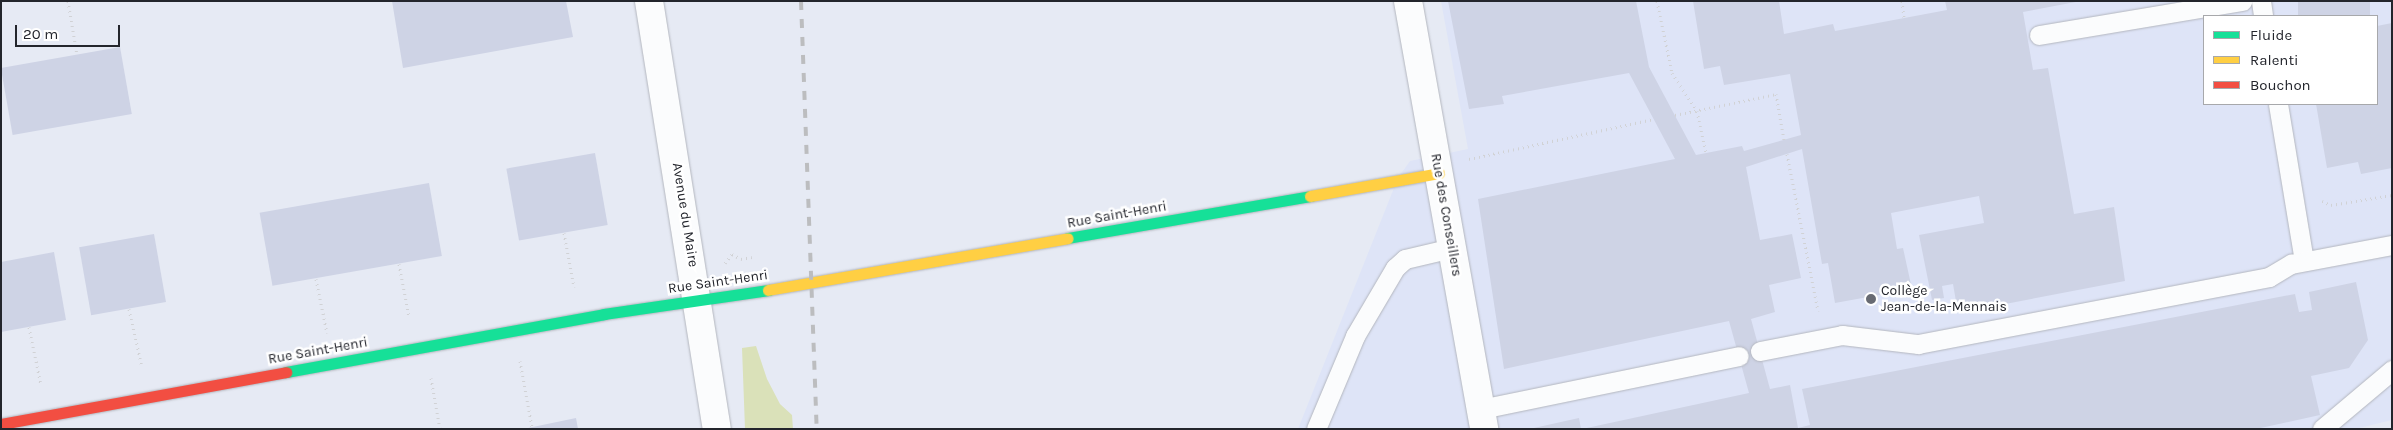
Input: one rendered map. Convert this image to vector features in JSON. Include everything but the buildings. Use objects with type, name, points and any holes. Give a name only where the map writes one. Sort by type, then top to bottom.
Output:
[{"type":"street","name":"Avenue du Maire","points":[[649,1],[717,429]]},
{"type":"street","name":"Rue des Conseillers","points":[[1408,1],[1483,419]]},
{"type":"street","name":"Rue Saint-Henri","points":[[1,424],[698,300],[955,259],[1439,173]]},
{"type":"lane","points":[[2039,35],[2242,1]]},
{"type":"lane","points":[[2261,1],[2263,15]]},
{"type":"lane","points":[[2278,105],[2304,261]]},
{"type":"lane","points":[[1760,351],[1842,335],[1918,344],[2269,277],[2291,264],[2392,245]]},
{"type":"lane","points":[[1316,429],[1355,336],[1395,268],[1405,259],[1452,248]]},
{"type":"lane","points":[[1483,419],[1738,356]]},
{"type":"lane","points":[[2322,429],[2392,370]]},
{"type":"path","points":[[68,1],[77,55]]},
{"type":"path","points":[[1657,1],[1672,73],[1697,111],[1706,153]]},
{"type":"path","points":[[1902,1],[1904,18]]},
{"type":"path","points":[[1675,115],[1776,94],[1784,140]]},
{"type":"path","points":[[1465,160],[1654,120]]},
{"type":"path","points":[[1787,154],[1824,339]]},
{"type":"path","points":[[2318,199],[2331,205],[2392,195]]},
{"type":"path","points":[[732,254],[741,258]]},
{"type":"path","points":[[29,327],[48,415]]},
{"type":"path","points":[[519,359],[532,427]]},
{"type":"path","points":[[431,375],[440,429]]},
{"type":"shaded area","name":"Collège Jean-de-la-Mennais","points":[[1441,1],[2392,1],[2392,420],[2355,429],[1298,429],[1398,178],[1410,161],[1468,149]]},
{"type":"green space","points":[[756,346],[767,379],[780,404],[792,415],[793,429],[745,429],[742,348]]},
{"type":"railway","points":[[801,1],[817,429]]},
{"type":"traffic: fast","points":[[1068,238],[1310,196]]},
{"type":"traffic: fast","points":[[286,372],[604,314],[768,290]]},
{"type":"traffic: slow","points":[[1310,196],[1439,173]]},
{"type":"traffic: slow","points":[[768,290],[1068,238]]},
{"type":"traffic: jam","points":[[1,424],[286,372]]},
{"type":"place","name":"Collège Jean-de-la-Mennais","points":[[1871,299]]}]
